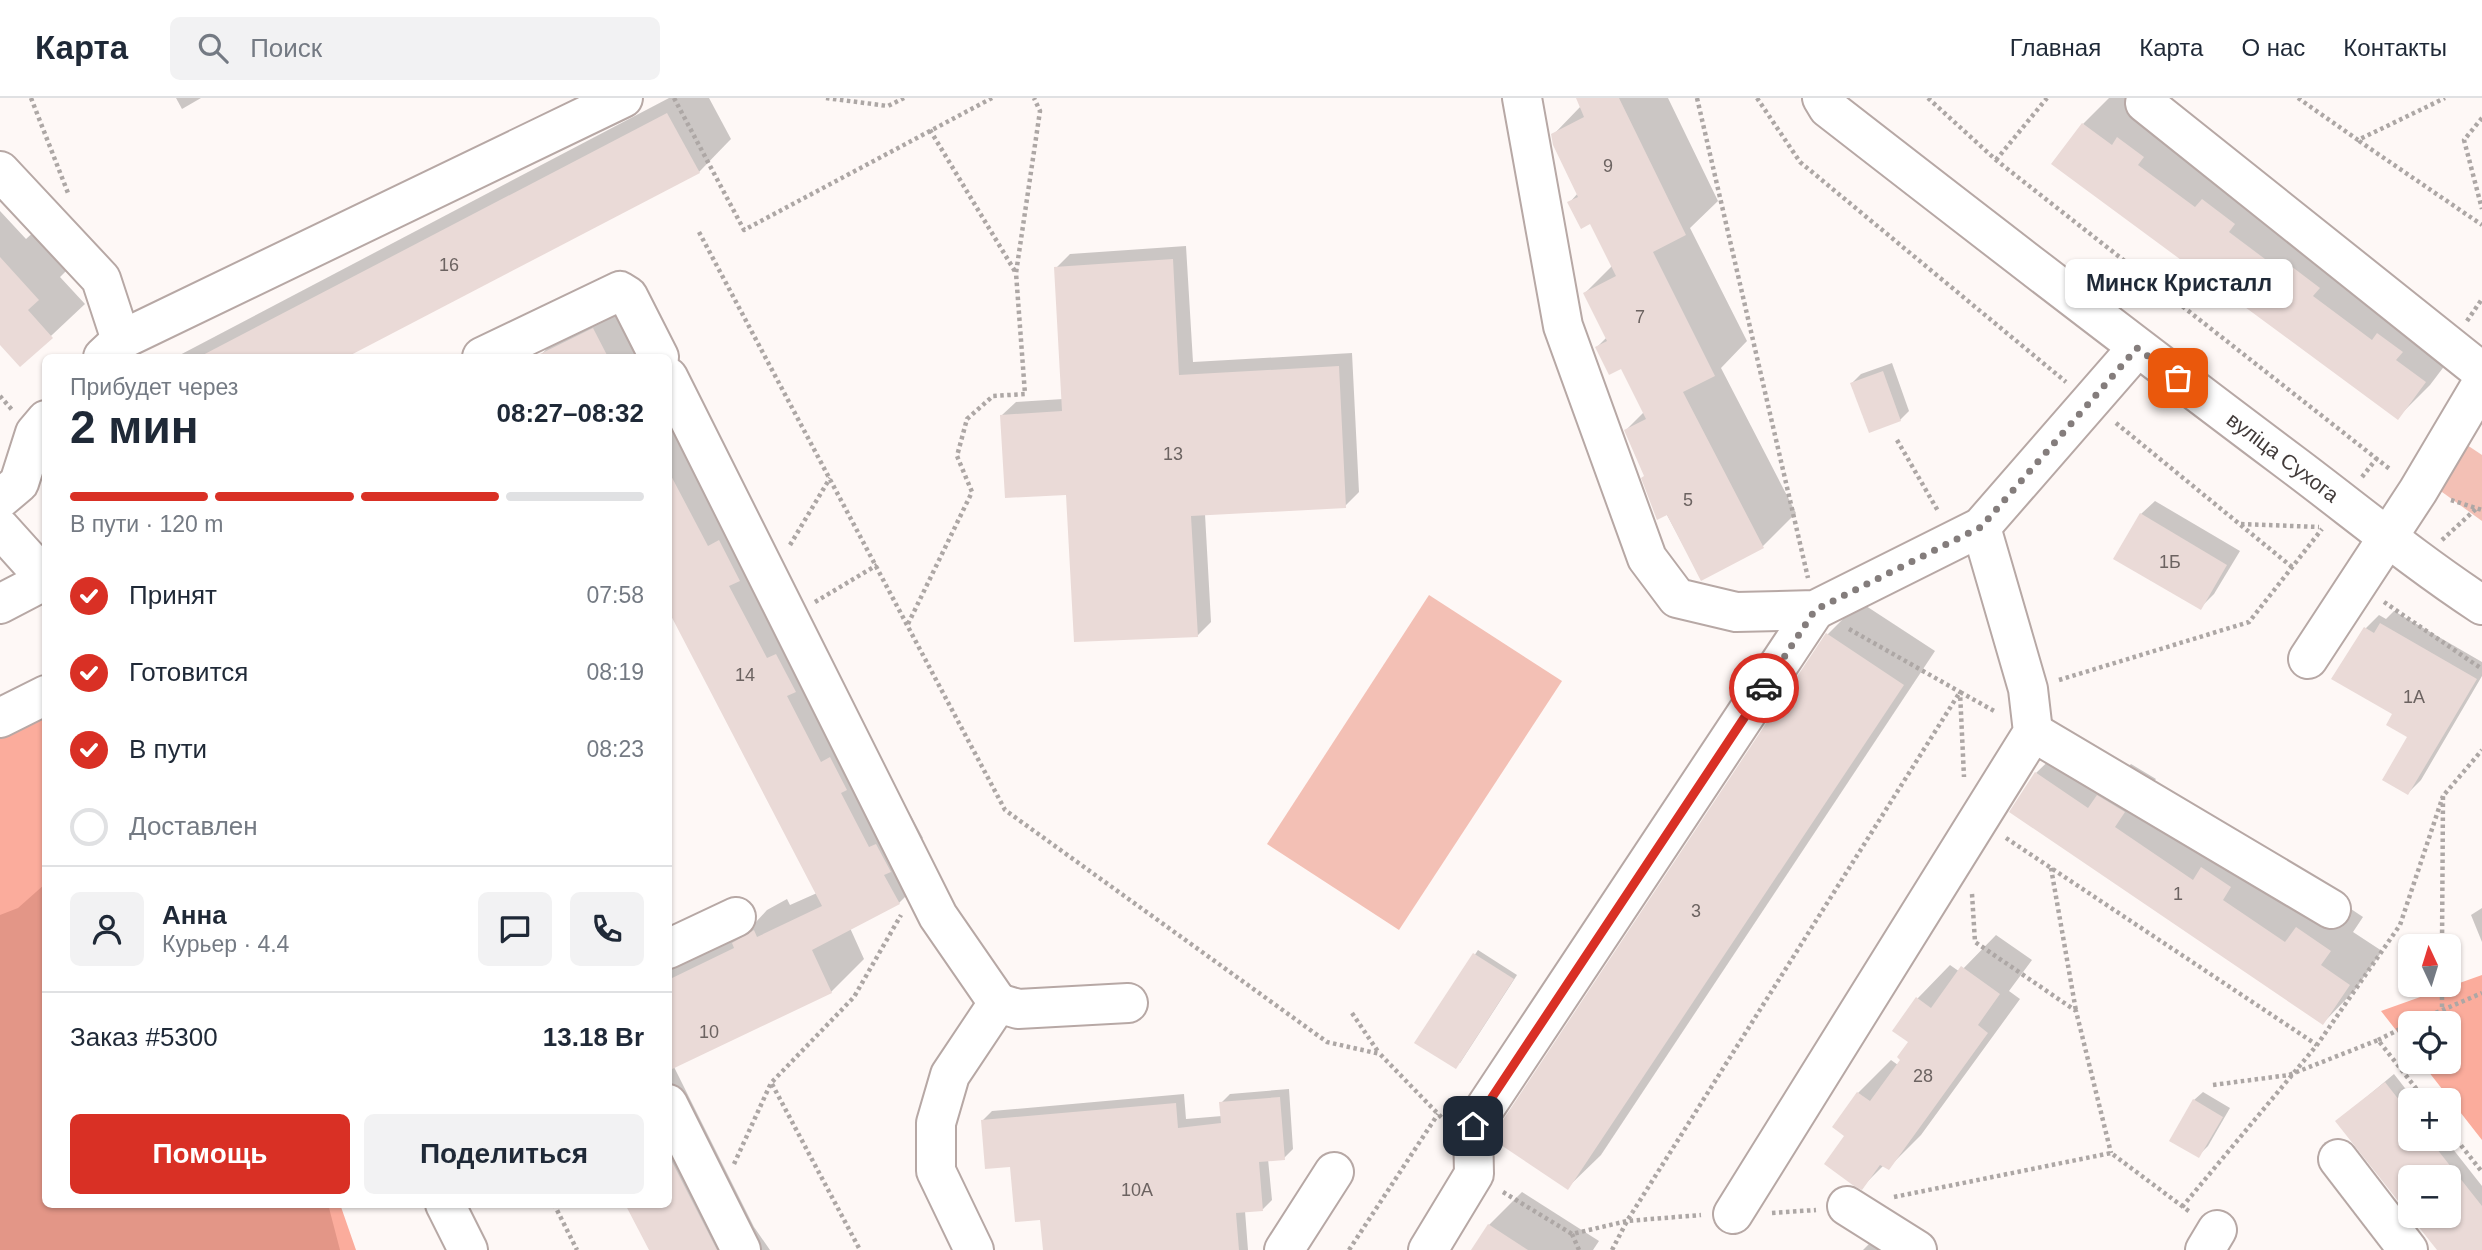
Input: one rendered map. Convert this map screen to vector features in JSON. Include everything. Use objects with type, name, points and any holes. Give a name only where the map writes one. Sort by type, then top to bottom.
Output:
[{"type":"street","points":[[0,171],[101,279],[112,349],[623,98]]},
{"type":"street","points":[[1522,98],[1563,326],[1647,558],[1677,598],[1736,612],[1815,610],[1968,533],[2137,348]]},
{"type":"street","name":"вуліца Сухога","points":[[1822,98],[1828,108],[2137,348],[2343,502],[2417,563],[2482,606]]},
{"type":"street","points":[[2145,103],[2482,372]]},
{"type":"street","points":[[488,354],[620,291],[628,296],[657,354]]},
{"type":"street","points":[[2308,659],[2418,491],[2482,383]]},
{"type":"street","points":[[672,385],[938,916],[998,1003],[1018,1009],[1128,1003]]},
{"type":"street","points":[[0,499],[19,483],[35,433],[42,425]]},
{"type":"street","points":[[0,528],[42,575]]},
{"type":"street","points":[[1733,1214],[2033,732],[2028,689],[1968,533]]},
{"type":"street","points":[[0,604],[42,581]]},
{"type":"street","points":[[1429,1250],[1474,1174],[1473,1126],[1815,610]]},
{"type":"street","points":[[0,718],[42,697]]},
{"type":"street","points":[[2033,732],[2330,909]]},
{"type":"street","points":[[672,947],[736,916]]},
{"type":"street","points":[[974,1250],[936,1171],[936,1123],[950,1075],[998,1003]]},
{"type":"street","points":[[672,1112],[741,1250]]},
{"type":"street","points":[[2338,1159],[2408,1250]]},
{"type":"street","points":[[1284,1250],[1334,1172]]},
{"type":"street","points":[[1847,1206],[1916,1250]]},
{"type":"street","points":[[447,1208],[468,1250]]},
{"type":"path","points":[[674,98],[744,230],[992,98]]},
{"type":"path","points":[[826,98],[888,106],[904,98]]},
{"type":"path","points":[[908,624],[972,492],[957,456],[967,419],[993,396],[1025,394],[1016,273],[1040,111],[1034,98]]},
{"type":"path","points":[[1697,98],[1815,610],[1960,692]]},
{"type":"path","points":[[1757,98],[1800,162],[2292,567]]},
{"type":"path","points":[[1928,98],[1996,160],[2418,491],[2482,510]]},
{"type":"path","points":[[1996,160],[2047,98]]},
{"type":"path","points":[[2298,98],[2482,225]]},
{"type":"path","points":[[2358,140],[2445,98]]},
{"type":"path","points":[[2482,118],[2464,140],[2482,209]]},
{"type":"path","points":[[930,130],[1016,273]]},
{"type":"path","points":[[699,232],[1005,810],[1327,1042],[1380,1054]]},
{"type":"path","points":[[1897,440],[1968,533]]},
{"type":"path","points":[[770,579],[830,478]]},
{"type":"path","points":[[2028,689],[2249,622],[2324,527],[2239,524]]},
{"type":"path","points":[[789,617],[877,565]]},
{"type":"path","points":[[2384,602],[2482,669]]},
{"type":"path","points":[[1960,692],[1965,785]]},
{"type":"path","points":[[1612,1250],[1627,1221],[1960,692]]},
{"type":"path","points":[[2182,1207],[2289,1075],[2317,1045],[2400,925],[2443,796],[2482,750]]},
{"type":"path","points":[[2442,934],[2443,796]]},
{"type":"path","points":[[1979,820],[2317,1045]]},
{"type":"path","points":[[2052,868],[2076,1011],[2111,1153]]},
{"type":"path","points":[[718,1200],[771,1083],[854,997],[921,880]]},
{"type":"path","points":[[1972,890],[1975,942],[2076,1011]]},
{"type":"path","points":[[2434,1011],[2482,993]]},
{"type":"path","points":[[2442,998],[2442,1007]]},
{"type":"path","points":[[1352,1013],[1380,1054],[1473,1150]]},
{"type":"path","points":[[2213,1086],[2289,1075],[2398,1030]]},
{"type":"path","points":[[2378,1040],[2416,1088]]},
{"type":"path","points":[[771,1083],[860,1250]]},
{"type":"path","points":[[1349,1250],[1438,1114]]},
{"type":"path","points":[[2461,1145],[2482,1172]]},
{"type":"path","points":[[556,1208],[577,1250]]},
{"type":"path","points":[[1572,1234],[1579,1250]]},
{"type":"shaded area","points":[[2464,443],[2482,455],[2482,521],[2431,484]]},
{"type":"shaded area","points":[[1429,595],[1562,681],[1399,930],[1267,844]]},
{"type":"shaded area","points":[[42,703],[42,1208],[341,1208],[356,1250],[0,1250],[0,727]]},
{"type":"shaded area","points":[[42,887],[42,1208],[329,1208],[340,1250],[0,1250],[0,915],[18,908]]},
{"type":"shaded area","points":[[2482,975],[2482,1140],[2461,1113],[2461,1088],[2441,1088],[2430,1074],[2461,1074],[2461,1011],[2398,1011],[2398,1033],[2381,1011],[2417,998],[2460,998],[2461,982]]},
{"type":"building","points":[[1576,98],[1619,98],[1686,235],[1653,252],[1715,376],[1683,392],[1764,548],[1701,581],[1667,515],[1657,520],[1641,478],[1644,476],[1624,430],[1646,419],[1621,369],[1609,375],[1595,347],[1607,341],[1583,293],[1616,276],[1590,224],[1581,229],[1567,202],[1578,197],[1553,145],[1551,134],[1584,117]]},
{"type":"building","points":[[667,113],[700,173],[353,354],[205,354]]},
{"type":"building","points":[[2082,123],[2112,145],[2117,137],[2144,157],[2138,165],[2195,207],[2202,199],[2235,224],[2229,232],[2285,274],[2291,266],[2320,288],[2313,296],[2372,340],[2377,333],[2403,352],[2396,360],[2426,382],[2398,420],[2051,164]]},
{"type":"building","points":[[0,257],[39,300],[28,310],[53,338],[20,367],[0,345]]},
{"type":"building","points":[[1173,259],[1179,375],[1339,366],[1346,508],[1191,516],[1198,637],[1074,642],[1066,495],[1005,498],[1000,415],[1062,411],[1054,267]]},
{"type":"building","points":[[593,328],[606,354],[540,354]]},
{"type":"building","points":[[1883,371],[1901,421],[1869,433],[1850,383]]},
{"type":"building","points":[[672,478],[708,546],[719,540],[740,581],[729,586],[767,658],[776,654],[796,692],[787,696],[821,762],[830,757],[847,790],[841,793],[869,847],[876,844],[891,872],[884,875],[900,904],[812,950],[832,993],[672,1069],[672,978],[734,948],[732,943],[754,930],[757,937],[822,906],[672,618]]},
{"type":"building","points":[[2140,513],[2227,565],[2201,610],[2113,559]]},
{"type":"building","points":[[2380,623],[2477,679],[2408,795],[2382,780],[2407,737],[2386,725],[2392,714],[2331,679],[2364,627],[2374,633]]},
{"type":"building","points":[[1826,633],[1904,685],[1568,1190],[1495,1141],[1495,1132]]},
{"type":"building","points":[[2035,772],[2088,808],[2097,795],[2125,812],[2115,827],[2193,880],[2201,867],[2231,887],[2223,900],[2285,942],[2296,927],[2331,951],[2321,965],[2350,985],[2323,1025],[2009,812]]},
{"type":"building","points":[[1473,953],[1514,979],[1456,1069],[1414,1043]]},
{"type":"building","points":[[1961,966],[2000,994],[1978,1025],[1988,1033],[1889,1170],[1880,1165],[1862,1190],[1824,1164],[1844,1136],[1832,1127],[1857,1092],[1870,1101],[1900,1060],[1897,1057],[1908,1042],[1892,1031],[1916,997],[1931,1008]]},
{"type":"building","points":[[2385,1082],[2398,1099],[2398,1151],[2438,1151],[2450,1165],[2398,1165],[2398,1201],[2335,1121]]},
{"type":"building","points":[[1280,1097],[1285,1160],[1259,1162],[1263,1211],[1236,1213],[1239,1250],[1043,1250],[1040,1220],[1015,1222],[1010,1167],[985,1169],[981,1120],[1176,1103],[1178,1128],[1221,1123],[1219,1102]]},
{"type":"building","points":[[2193,1099],[2223,1117],[2199,1158],[2169,1141]]},
{"type":"building","points":[[672,1162],[717,1250],[649,1250],[627,1208],[672,1208]]},
{"type":"building","points":[[2461,1179],[2482,1206],[2482,1250],[2437,1250],[2420,1228],[2461,1228]]},
{"type":"building","points":[[1488,1224],[1528,1250],[1471,1250]]},
{"type":"way so far","points":[[1764,688],[1815,610],[1981,527],[2137,348],[2178,378]]},
{"type":"place","name":"Минск Кристалл","points":[[2178,378]]},
{"type":"route","points":[[1473,1126],[1764,688]]}]
